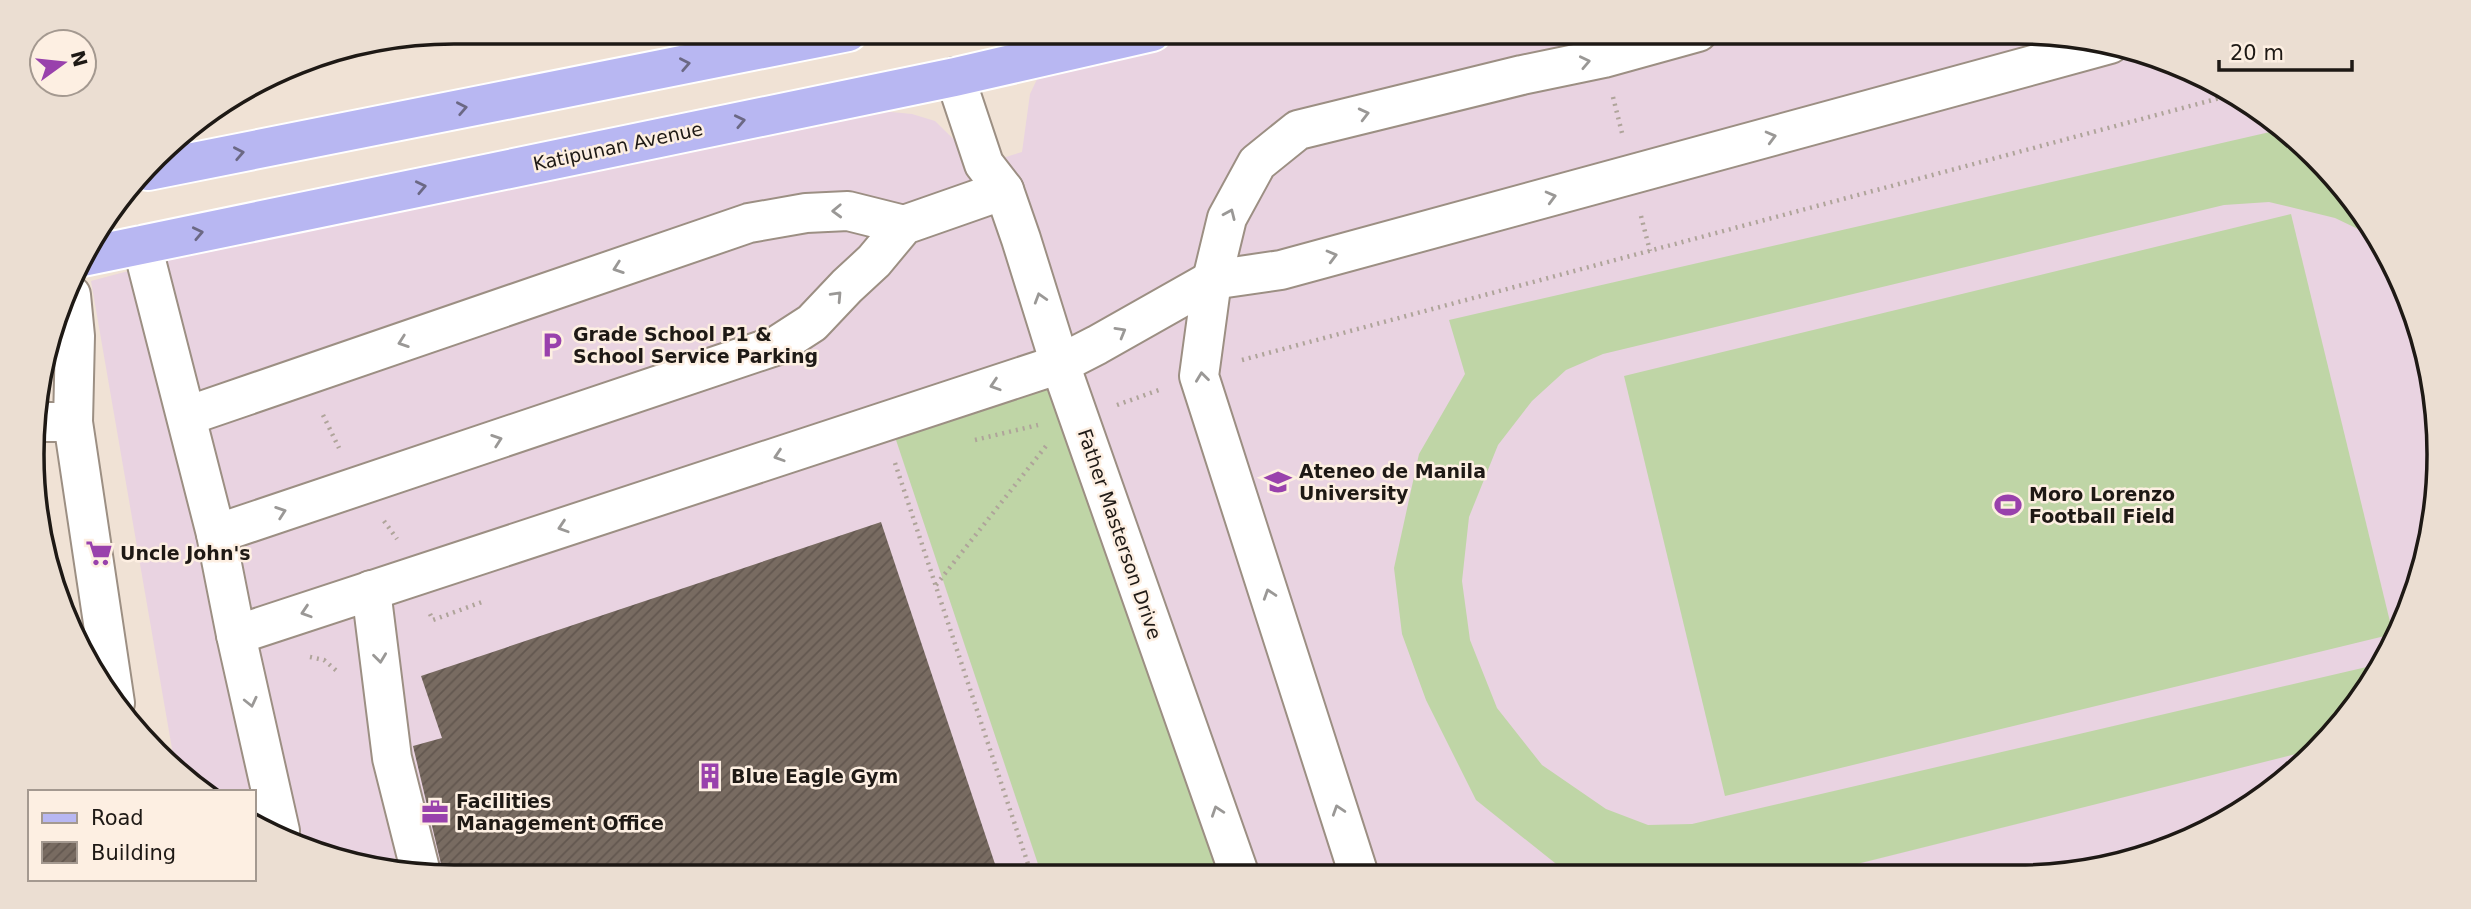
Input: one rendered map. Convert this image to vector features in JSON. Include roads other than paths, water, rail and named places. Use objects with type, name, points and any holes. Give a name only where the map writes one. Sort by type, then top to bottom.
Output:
[{"type":"main road","points":[[160,169],[788,44]]},
{"type":"main road","name":"Katipunan Avenue","points":[[96,254],[968,74],[1099,44]]},
{"type":"lane","points":[[1355,865],[1199,376],[1212,280],[1227,218],[1257,163],[1297,130],[1655,44]]},
{"type":"lane","points":[[236,635],[1060,364],[1212,280],[1281,270],[2087,50]]},
{"type":"lane","name":"Father Masterson Drive","points":[[968,74],[984,164],[1004,190],[1060,364],[1072,421],[1236,865]]},
{"type":"lane","points":[[216,534],[778,345],[812,323],[874,261],[904,225],[1004,190]]},
{"type":"lane","points":[[187,416],[749,223],[806,213],[848,211],[904,225]]},
{"type":"lane","points":[[142,245],[216,534],[279,826]]},
{"type":"lane","points":[[72,305],[75,336],[54,422],[96,646],[103,666]]},
{"type":"lane","points":[[371,590],[393,758],[419,863]]},
{"type":"place","name":"Grade School P1 & School Service Parking","points":[[552,345]]},
{"type":"place","name":"Ateneo de Manila University","points":[[1278,482]]},
{"type":"place","name":"Moro Lorenzo Football Field","points":[[2008,505]]},
{"type":"place","name":"Uncle John's","points":[[99,553]]},
{"type":"place","name":"Blue Eagle Gym","points":[[710,776]]},
{"type":"place","name":"Facilities Management Office","points":[[435,812]]}]
